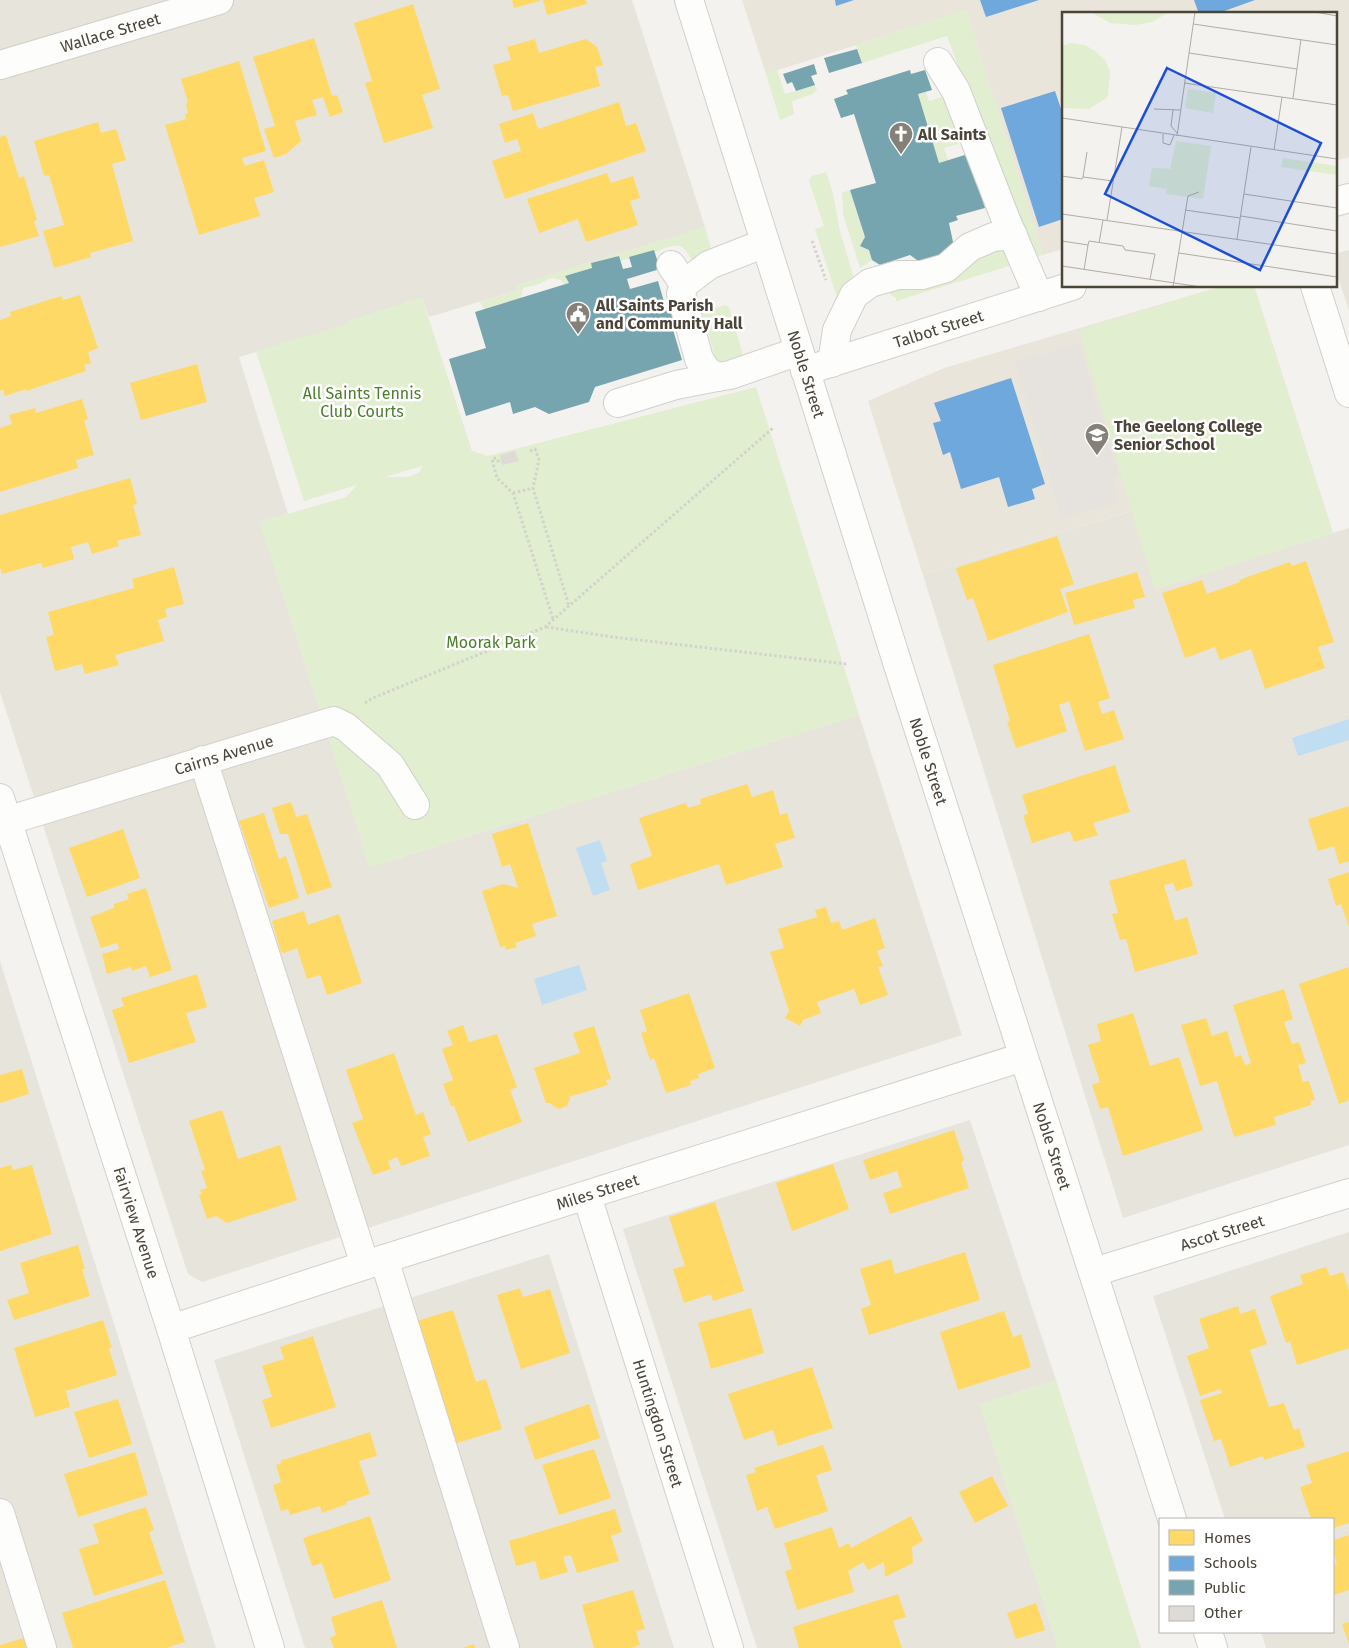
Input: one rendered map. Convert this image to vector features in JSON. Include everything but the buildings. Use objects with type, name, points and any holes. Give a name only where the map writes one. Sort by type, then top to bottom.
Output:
[{"type":"street","name":"Wallace Street","points":[[0,65],[145,11],[219,0]]},
{"type":"street","name":"Noble Street","points":[[689,0],[1023,1057],[1094,1272],[1172,1518]]},
{"type":"street","points":[[938,62],[956,91],[1012,235],[1039,297]]},
{"type":"street","points":[[1336,202],[1349,198]]},
{"type":"street","points":[[832,363],[837,330],[854,295],[870,283],[898,274],[922,275],[946,268],[970,247],[993,237],[1012,235]]},
{"type":"street","points":[[717,377],[707,371],[699,359],[677,275],[709,265],[765,242]]},
{"type":"street","name":"Talbot Street","points":[[618,403],[676,386],[802,361],[832,363],[1066,288]]},
{"type":"street","points":[[1315,288],[1349,393]]},
{"type":"street","points":[[334,721],[346,727],[390,765],[415,805]]},
{"type":"street","name":"Cairns Avenue","points":[[2,814],[203,760],[334,721]]},
{"type":"street","points":[[203,760],[505,1648]]},
{"type":"street","name":"Fairview Avenue","points":[[2,814],[171,1329],[270,1648]]},
{"type":"street","name":"Miles Street","points":[[171,1329],[375,1262],[1023,1057]]},
{"type":"street","name":"Ascot Street","points":[[1094,1272],[1349,1193]]},
{"type":"street","name":"Huntingdon Street","points":[[587,1196],[729,1648]]},
{"type":"street","points":[[0,1512],[42,1648]]},
{"type":"street","points":[[1208,1633],[1213,1648]]},
{"type":"path","points":[[334,721],[373,698],[545,627],[772,428]]},
{"type":"path","points":[[530,451],[535,449],[539,460],[532,488],[569,606]]},
{"type":"path","points":[[499,462],[496,458],[492,459],[497,478],[513,493],[553,619]]},
{"type":"path","points":[[513,493],[532,488]]},
{"type":"path","points":[[545,627],[613,637],[847,664]]},
{"type":"shaded area","points":[[0,0],[632,0],[705,227],[517,285],[518,290],[429,317],[422,298],[348,321],[349,324],[239,357],[288,514],[260,522],[370,867],[859,715],[962,1035],[202,1282],[188,1274],[0,692]]},
{"type":"shaded area","points":[[742,0],[1349,0],[1349,157],[1336,161],[1336,12],[1062,12],[1062,249],[1043,255],[966,10],[766,74]]},
{"type":"shaded area","points":[[1349,250],[1349,311],[1336,271],[1336,254]]},
{"type":"shaded area","name":"The Geelong College Senior School","points":[[1216,288],[1255,288],[1333,533],[1155,590],[1131,511],[923,575],[868,401],[944,368]]},
{"type":"shaded area","points":[[1079,343],[1119,475],[1112,477],[1119,502],[1062,519],[1015,362]]},
{"type":"shaded area","points":[[1132,511],[1155,590],[1349,528],[1349,1145],[1123,1218],[923,575]]},
{"type":"shaded area","points":[[0,961],[216,1648],[0,1648]]},
{"type":"shaded area","points":[[970,1120],[1056,1380],[980,1404],[1058,1648],[757,1648],[623,1229]]},
{"type":"shaded area","points":[[1349,1232],[1349,1648],[1266,1648],[1261,1633],[1334,1633],[1334,1518],[1225,1518],[1153,1296]]},
{"type":"shaded area","points":[[549,1254],[674,1648],[305,1648],[214,1360]]},
{"type":"green space","points":[[966,10],[1043,255],[1031,259],[947,36],[862,63],[856,45]]},
{"type":"green space","points":[[777,70],[785,94],[815,85],[817,90],[813,94],[792,101],[794,114],[780,120],[766,74]]},
{"type":"green space","points":[[926,92],[929,101],[942,97],[949,101],[960,137],[958,144],[944,148],[948,160],[939,163],[918,94]]},
{"type":"green space","points":[[826,172],[853,275],[851,287],[839,297],[836,295],[815,229],[824,226],[809,181],[812,176]]},
{"type":"green space","points":[[850,190],[865,237],[860,246],[869,250],[872,260],[860,268],[843,214],[842,193]]},
{"type":"green space","points":[[705,227],[712,252],[696,265],[683,248],[673,246],[655,252],[653,250],[620,261],[619,256],[591,263],[592,268],[565,276],[569,283],[564,285],[561,280],[551,278],[537,285],[523,288],[521,298],[484,310],[480,302],[518,290],[516,285]]},
{"type":"green space","points":[[992,249],[1004,249],[1011,262],[1009,266],[896,301],[896,298],[883,289]]},
{"type":"green space","points":[[1216,288],[1255,288],[1333,533],[1155,590],[1079,330]]},
{"type":"green space","name":"Moorak Park","points":[[422,298],[472,451],[488,456],[756,387],[859,715],[370,867],[260,522],[346,497],[357,485],[304,501],[256,351],[348,324],[348,321]],"holes":[[[422,466],[420,472],[408,477],[385,477]]]},
{"type":"green space","points":[[725,305],[729,307],[743,355],[717,363],[702,313]]},
{"type":"green space","points":[[1056,1380],[1141,1648],[1058,1648],[980,1404]]},
{"type":"water","points":[[1349,719],[1349,740],[1298,756],[1292,738]]},
{"type":"water","points":[[600,840],[607,861],[601,863],[610,890],[593,896],[576,848]]},
{"type":"water","points":[[579,965],[587,990],[542,1005],[534,979]]},
{"type":"place","name":"All Saints","points":[[901,155]]},
{"type":"place","name":"All Saints Parish and Community Hall","points":[[578,335]]},
{"type":"place","name":"The Geelong College Senior School","points":[[1097,456]]},
{"type":"park label","name":"All Saints Tennis Club Courts","points":[[362,402]]}]
